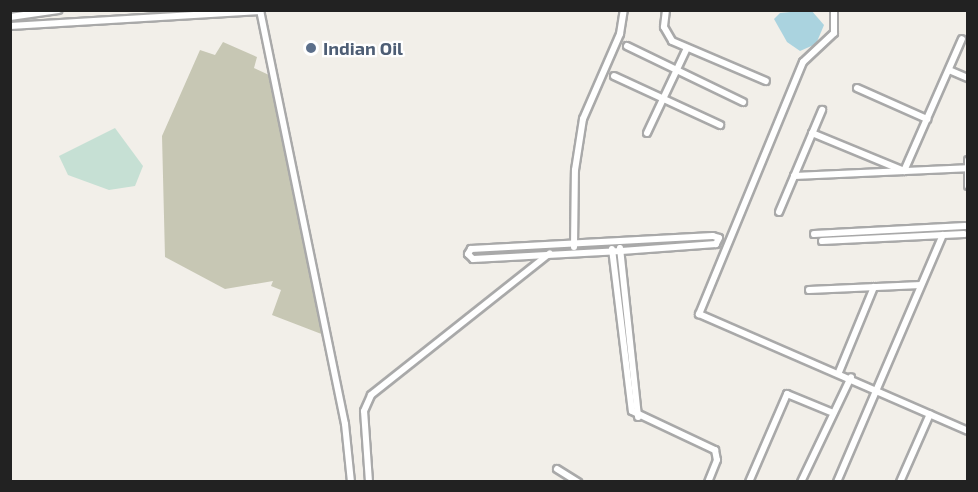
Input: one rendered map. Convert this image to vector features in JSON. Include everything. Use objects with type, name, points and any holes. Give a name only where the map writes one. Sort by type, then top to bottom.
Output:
[{"type":"street","points":[[10,17],[58,10]]},
{"type":"street","points":[[573,252],[575,170],[583,119],[620,34],[624,10]]},
{"type":"street","points":[[666,10],[666,37],[765,81]]},
{"type":"street","points":[[834,10],[834,33],[803,62],[698,311],[700,317],[839,372],[968,430]]},
{"type":"street","points":[[10,26],[261,11],[345,424],[351,482]]},
{"type":"street","points":[[904,171],[962,39]]},
{"type":"street","points":[[627,46],[743,102]]},
{"type":"street","points":[[647,133],[687,48]]},
{"type":"street","points":[[949,70],[968,78]]},
{"type":"street","points":[[614,76],[720,125]]},
{"type":"street","points":[[857,88],[927,119]]},
{"type":"street","points":[[778,212],[822,110]]},
{"type":"street","points":[[812,133],[904,171]]},
{"type":"street","points":[[968,160],[968,186]]},
{"type":"street","points":[[794,176],[967,168]]},
{"type":"street","points":[[814,234],[966,225],[966,235],[822,241]]},
{"type":"street","points":[[840,481],[943,235]]},
{"type":"street","points":[[719,240],[712,245],[621,251],[550,252],[473,258],[468,254],[471,249],[574,243],[620,243],[719,240]]},
{"type":"street","points":[[611,243],[630,406],[638,417],[715,450],[717,460],[708,482]]},
{"type":"street","points":[[620,243],[638,417]]},
{"type":"street","points":[[369,482],[364,411],[371,395],[550,252]]},
{"type":"street","points":[[809,290],[921,285]]},
{"type":"street","points":[[839,372],[874,287]]},
{"type":"street","points":[[801,482],[850,377]]},
{"type":"street","points":[[749,482],[787,394],[833,413]]},
{"type":"street","points":[[900,482],[930,414]]},
{"type":"street","points":[[557,469],[578,482]]},
{"type":"shaded area","points":[[223,42],[257,57],[254,68],[269,75],[324,335],[272,315],[281,290],[271,286],[273,281],[225,289],[165,257],[162,136],[200,50],[215,55]]},
{"type":"shaded area","points":[[115,128],[143,166],[135,186],[109,190],[68,175],[59,156]]},
{"type":"water","points":[[811,10],[824,25],[816,44],[800,51],[787,42],[774,19],[780,13]]},
{"type":"place","name":"Indian Oil","points":[[311,48]]}]
